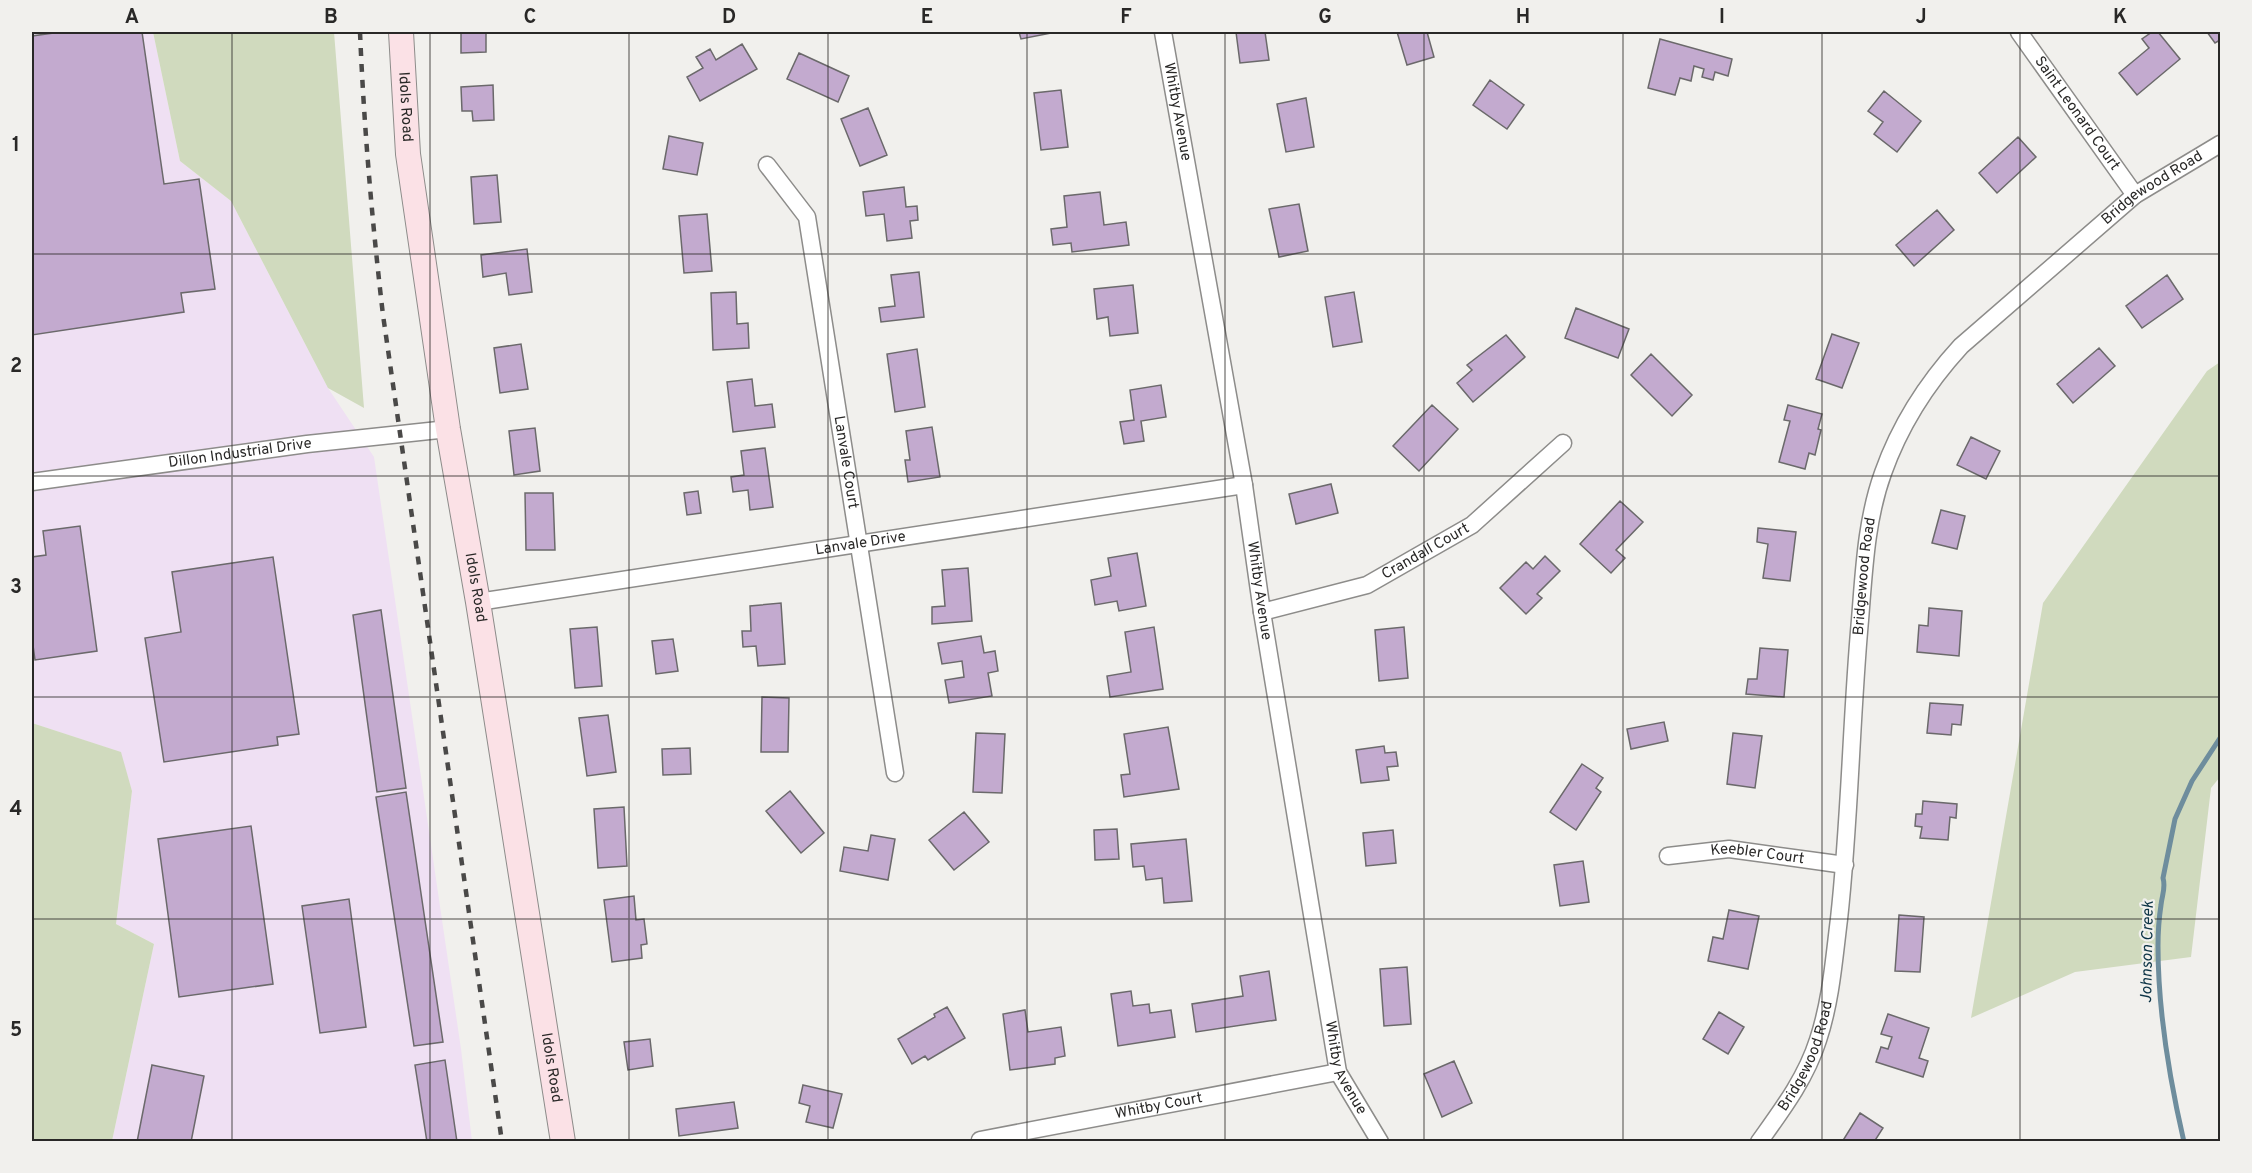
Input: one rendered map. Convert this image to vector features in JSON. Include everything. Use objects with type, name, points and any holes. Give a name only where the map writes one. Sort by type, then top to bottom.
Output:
[{"type":"street","name":"Idols Road","points":[[402,32],[408,154],[448,429],[478,602],[563,1142]]},
{"type":"street","name":"Whitby Avenue","points":[[1163,32],[1244,485],[1262,612],[1338,1072],[1380,1142]]},
{"type":"street","name":"Saint Leonard Court","points":[[2019,32],[2135,195]]},
{"type":"street","name":"Bridgewood Road","points":[[1759,1142],[1784,1108],[1805,1072],[1818,1041],[1826,1009],[1845,865],[1857,647],[1865,555],[1872,514],[1883,474],[1899,435],[1919,398],[1938,370],[1961,346],[2135,195],[2220,144]]},
{"type":"street","name":"Lanvale Court","points":[[767,165],[807,217],[895,773]]},
{"type":"street","name":"Dillon Industrial Drive","points":[[32,482],[319,442],[448,429]]},
{"type":"street","name":"Crandall Court","points":[[1262,612],[1367,585],[1472,525],[1563,443]]},
{"type":"street","name":"Lanvale Drive","points":[[478,602],[1244,485]]},
{"type":"street","name":"Keebler Court","points":[[1668,856],[1729,849],[1845,865]]},
{"type":"street","name":"Whitby Court","points":[[980,1140],[1338,1072]]},
{"type":"shaded area","points":[[32,32],[153,32],[180,161],[231,201],[328,388],[374,457],[461,1049],[472,1141],[112,1141],[154,944],[116,924],[132,791],[120,752],[32,723]]},
{"type":"green space","points":[[153,32],[334,32],[364,408],[328,388],[231,201],[180,161]]},
{"type":"green space","points":[[2220,362],[2220,777],[2211,788],[2191,957],[2075,972],[1971,1018],[2043,603],[2207,371]]},
{"type":"green space","points":[[32,723],[121,752],[132,791],[116,924],[154,944],[112,1141],[32,1141]]},
{"type":"building","points":[[61,32],[142,32],[164,184],[199,179],[215,289],[181,293],[184,312],[32,335],[32,36]]},
{"type":"building","points":[[461,32],[486,32],[486,52],[461,53]]},
{"type":"building","points":[[1019,32],[1050,32],[1051,33],[1021,39]]},
{"type":"building","points":[[1236,32],[1265,32],[1269,60],[1240,63]]},
{"type":"building","points":[[1397,32],[1427,32],[1434,57],[1407,65]]},
{"type":"building","points":[[2152,32],[2158,32],[2180,59],[2137,95],[2119,73],[2149,48],[2142,39]]},
{"type":"building","points":[[2207,32],[2220,32],[2220,40],[2215,43]]},
{"type":"building","points":[[1660,39],[1732,59],[1728,76],[1715,72],[1713,80],[1702,77],[1704,69],[1694,66],[1691,81],[1680,78],[1675,95],[1648,88]]},
{"type":"building","points":[[742,44],[757,69],[700,101],[687,77],[703,68],[696,57],[710,49],[716,60]]},
{"type":"building","points":[[799,53],[849,76],[838,102],[787,79]]},
{"type":"building","points":[[1490,80],[1524,105],[1507,129],[1473,105]]},
{"type":"building","points":[[493,85],[494,120],[473,121],[472,111],[462,111],[461,87]]},
{"type":"building","points":[[1061,90],[1068,147],[1041,150],[1034,93]]},
{"type":"building","points":[[1884,91],[1921,121],[1897,152],[1874,134],[1883,122],[1868,111]]},
{"type":"building","points":[[1306,98],[1314,147],[1286,152],[1277,104]]},
{"type":"building","points":[[868,108],[887,155],[860,166],[841,119]]},
{"type":"building","points":[[669,136],[703,143],[697,175],[663,169]]},
{"type":"building","points":[[2018,137],[2036,157],[1997,193],[1979,173]]},
{"type":"building","points":[[497,175],[501,222],[474,224],[471,177]]},
{"type":"building","points":[[904,187],[906,207],[917,206],[918,220],[910,221],[912,238],[887,241],[884,214],[866,216],[863,192]]},
{"type":"building","points":[[1100,192],[1104,225],[1126,222],[1129,245],[1072,252],[1071,243],[1053,245],[1051,229],[1067,227],[1064,196]]},
{"type":"building","points":[[1299,204],[1308,251],[1279,257],[1269,209]]},
{"type":"building","points":[[1937,210],[1954,230],[1914,266],[1896,245]]},
{"type":"building","points":[[707,214],[712,271],[684,273],[679,216]]},
{"type":"building","points":[[527,249],[532,292],[509,295],[506,273],[483,277],[481,255]]},
{"type":"building","points":[[919,272],[924,317],[881,322],[879,308],[895,306],[891,275]]},
{"type":"building","points":[[2167,275],[2183,299],[2142,328],[2126,306]]},
{"type":"building","points":[[1133,285],[1138,333],[1110,336],[1108,317],[1097,319],[1094,289]]},
{"type":"building","points":[[736,292],[737,324],[748,323],[749,348],[713,350],[711,293]]},
{"type":"building","points":[[1354,292],[1362,342],[1333,347],[1325,297]]},
{"type":"building","points":[[1576,308],[1629,329],[1618,358],[1565,338]]},
{"type":"building","points":[[1832,334],[1859,343],[1842,388],[1816,379]]},
{"type":"building","points":[[1506,335],[1525,357],[1473,402],[1457,383],[1472,370],[1467,365]]},
{"type":"building","points":[[521,344],[528,389],[500,393],[494,348]]},
{"type":"building","points":[[2099,348],[2115,366],[2073,403],[2057,384]]},
{"type":"building","points":[[917,349],[925,407],[895,412],[887,354]]},
{"type":"building","points":[[1651,354],[1692,395],[1672,416],[1631,375]]},
{"type":"building","points":[[752,379],[755,406],[772,404],[775,427],[733,432],[727,382]]},
{"type":"building","points":[[1161,385],[1166,417],[1141,421],[1144,441],[1124,444],[1120,422],[1134,420],[1130,390]]},
{"type":"building","points":[[1432,405],[1458,429],[1419,471],[1393,446]]},
{"type":"building","points":[[1788,405],[1822,414],[1815,455],[1809,453],[1805,469],[1779,462],[1790,421],[1784,420]]},
{"type":"building","points":[[932,427],[940,477],[908,482],[905,460],[910,460],[906,431]]},
{"type":"building","points":[[535,428],[540,471],[514,475],[509,431]]},
{"type":"building","points":[[1971,437],[2000,451],[1986,479],[1957,465]]},
{"type":"building","points":[[765,448],[773,507],[750,510],[748,490],[733,492],[731,477],[744,475],[741,451]]},
{"type":"building","points":[[1331,484],[1338,513],[1296,524],[1289,494]]},
{"type":"building","points":[[698,491],[701,513],[687,515],[684,493]]},
{"type":"building","points":[[525,493],[553,493],[555,550],[526,550]]},
{"type":"building","points":[[1620,501],[1643,522],[1616,550],[1625,558],[1611,573],[1580,544]]},
{"type":"building","points":[[1941,510],[1965,516],[1957,549],[1932,543]]},
{"type":"building","points":[[80,526],[97,651],[35,660],[32,638],[32,557],[46,555],[43,531]]},
{"type":"building","points":[[1758,528],[1796,532],[1790,581],[1763,578],[1768,544],[1757,542]]},
{"type":"building","points":[[1137,553],[1146,606],[1119,611],[1117,601],[1095,605],[1091,580],[1111,576],[1108,558]]},
{"type":"building","points":[[1545,556],[1560,571],[1537,594],[1542,598],[1526,614],[1500,588],[1526,562],[1533,569]]},
{"type":"building","points":[[273,557],[299,734],[277,737],[278,745],[164,762],[145,638],[181,632],[172,572]]},
{"type":"building","points":[[968,568],[972,621],[932,624],[932,607],[945,606],[942,570]]},
{"type":"building","points":[[781,603],[785,664],[758,666],[756,646],[743,647],[742,631],[751,631],[750,606]]},
{"type":"building","points":[[1929,608],[1962,611],[1959,656],[1917,652],[1919,625],[1928,626]]},
{"type":"building","points":[[381,610],[406,788],[377,792],[353,615]]},
{"type":"building","points":[[597,627],[602,686],[575,688],[570,629]]},
{"type":"building","points":[[1154,627],[1163,689],[1110,697],[1107,676],[1131,672],[1125,632]]},
{"type":"building","points":[[1404,627],[1408,678],[1379,681],[1375,630]]},
{"type":"building","points":[[981,636],[984,653],[995,651],[998,671],[988,673],[992,696],[949,703],[945,680],[964,677],[962,661],[942,664],[938,643]]},
{"type":"building","points":[[673,639],[678,671],[656,674],[652,641]]},
{"type":"building","points":[[1760,648],[1788,650],[1784,697],[1746,694],[1748,679],[1757,679]]},
{"type":"building","points":[[762,697],[789,698],[788,752],[761,752]]},
{"type":"building","points":[[1930,703],[1963,705],[1961,725],[1952,724],[1951,735],[1927,733]]},
{"type":"building","points":[[608,715],[616,772],[587,776],[579,718]]},
{"type":"building","points":[[1664,722],[1668,741],[1631,749],[1627,729]]},
{"type":"building","points":[[1168,727],[1179,789],[1124,797],[1121,775],[1130,774],[1124,734]]},
{"type":"building","points":[[976,733],[1005,734],[1002,793],[973,792]]},
{"type":"building","points":[[1733,733],[1762,736],[1755,788],[1727,784]]},
{"type":"building","points":[[1384,746],[1385,753],[1396,752],[1398,766],[1387,767],[1389,780],[1361,783],[1356,750]]},
{"type":"building","points":[[690,748],[691,774],[663,775],[662,749]]},
{"type":"building","points":[[1582,764],[1603,778],[1596,788],[1601,792],[1576,830],[1550,812]]},
{"type":"building","points":[[790,791],[824,833],[801,853],[766,811]]},
{"type":"building","points":[[406,792],[443,1042],[414,1046],[376,797]]},
{"type":"building","points":[[1923,801],[1957,804],[1956,818],[1950,817],[1948,840],[1920,838],[1922,827],[1915,826],[1916,814],[1922,814]]},
{"type":"building","points":[[624,807],[627,866],[598,868],[594,809]]},
{"type":"building","points":[[964,812],[989,842],[954,870],[929,840]]},
{"type":"building","points":[[251,826],[273,984],[179,997],[158,839]]},
{"type":"building","points":[[1117,829],[1119,859],[1095,860],[1094,830]]},
{"type":"building","points":[[1393,830],[1396,863],[1366,866],[1363,833]]},
{"type":"building","points":[[871,835],[895,839],[888,880],[840,871],[844,847],[868,851]]},
{"type":"building","points":[[1186,839],[1192,901],[1164,903],[1162,878],[1146,880],[1144,866],[1133,867],[1131,844]]},
{"type":"building","points":[[1583,861],[1589,902],[1560,906],[1554,865]]},
{"type":"building","points":[[634,896],[636,920],[644,919],[647,944],[641,945],[642,958],[612,962],[604,900]]},
{"type":"building","points":[[349,899],[366,1027],[320,1033],[302,906]]},
{"type":"building","points":[[1729,910],[1759,916],[1748,969],[1708,961],[1713,937],[1723,939]]},
{"type":"building","points":[[1899,915],[1924,917],[1920,972],[1895,971]]},
{"type":"building","points":[[1407,967],[1411,1024],[1384,1026],[1380,969]]},
{"type":"building","points":[[1269,971],[1276,1020],[1196,1032],[1192,1004],[1243,996],[1240,976]]},
{"type":"building","points":[[1131,991],[1133,1006],[1149,1004],[1150,1013],[1171,1010],[1175,1037],[1118,1046],[1111,994]]},
{"type":"building","points":[[947,1007],[965,1038],[928,1060],[925,1056],[912,1064],[898,1039],[935,1017],[934,1014]]},
{"type":"building","points":[[1025,1010],[1028,1032],[1061,1027],[1065,1056],[1055,1058],[1055,1064],[1010,1070],[1003,1014]]},
{"type":"building","points":[[1719,1012],[1744,1027],[1728,1054],[1703,1039]]},
{"type":"building","points":[[1888,1014],[1929,1028],[1919,1058],[1928,1061],[1923,1077],[1876,1062],[1881,1047],[1888,1049],[1892,1037],[1881,1034]]},
{"type":"building","points":[[650,1039],[653,1066],[628,1070],[624,1042]]},
{"type":"building","points":[[445,1060],[457,1142],[427,1142],[415,1065]]},
{"type":"building","points":[[1454,1061],[1472,1103],[1442,1117],[1424,1074]]},
{"type":"building","points":[[152,1065],[204,1076],[191,1142],[137,1142]]},
{"type":"building","points":[[803,1085],[842,1094],[833,1128],[806,1122],[810,1106],[799,1103]]},
{"type":"building","points":[[734,1102],[738,1128],[679,1136],[676,1109]]},
{"type":"building","points":[[1860,1113],[1883,1128],[1874,1142],[1842,1142]]},
{"type":"waterway","name":"Johnson Creek","points":[[2184,1142],[2169,1069],[2162,1020],[2159,920],[2164,888],[2163,878],[2175,819],[2192,781],[2220,738]]},
{"type":"railway","points":[[360,32],[369,174],[383,315],[502,1142]]}]
